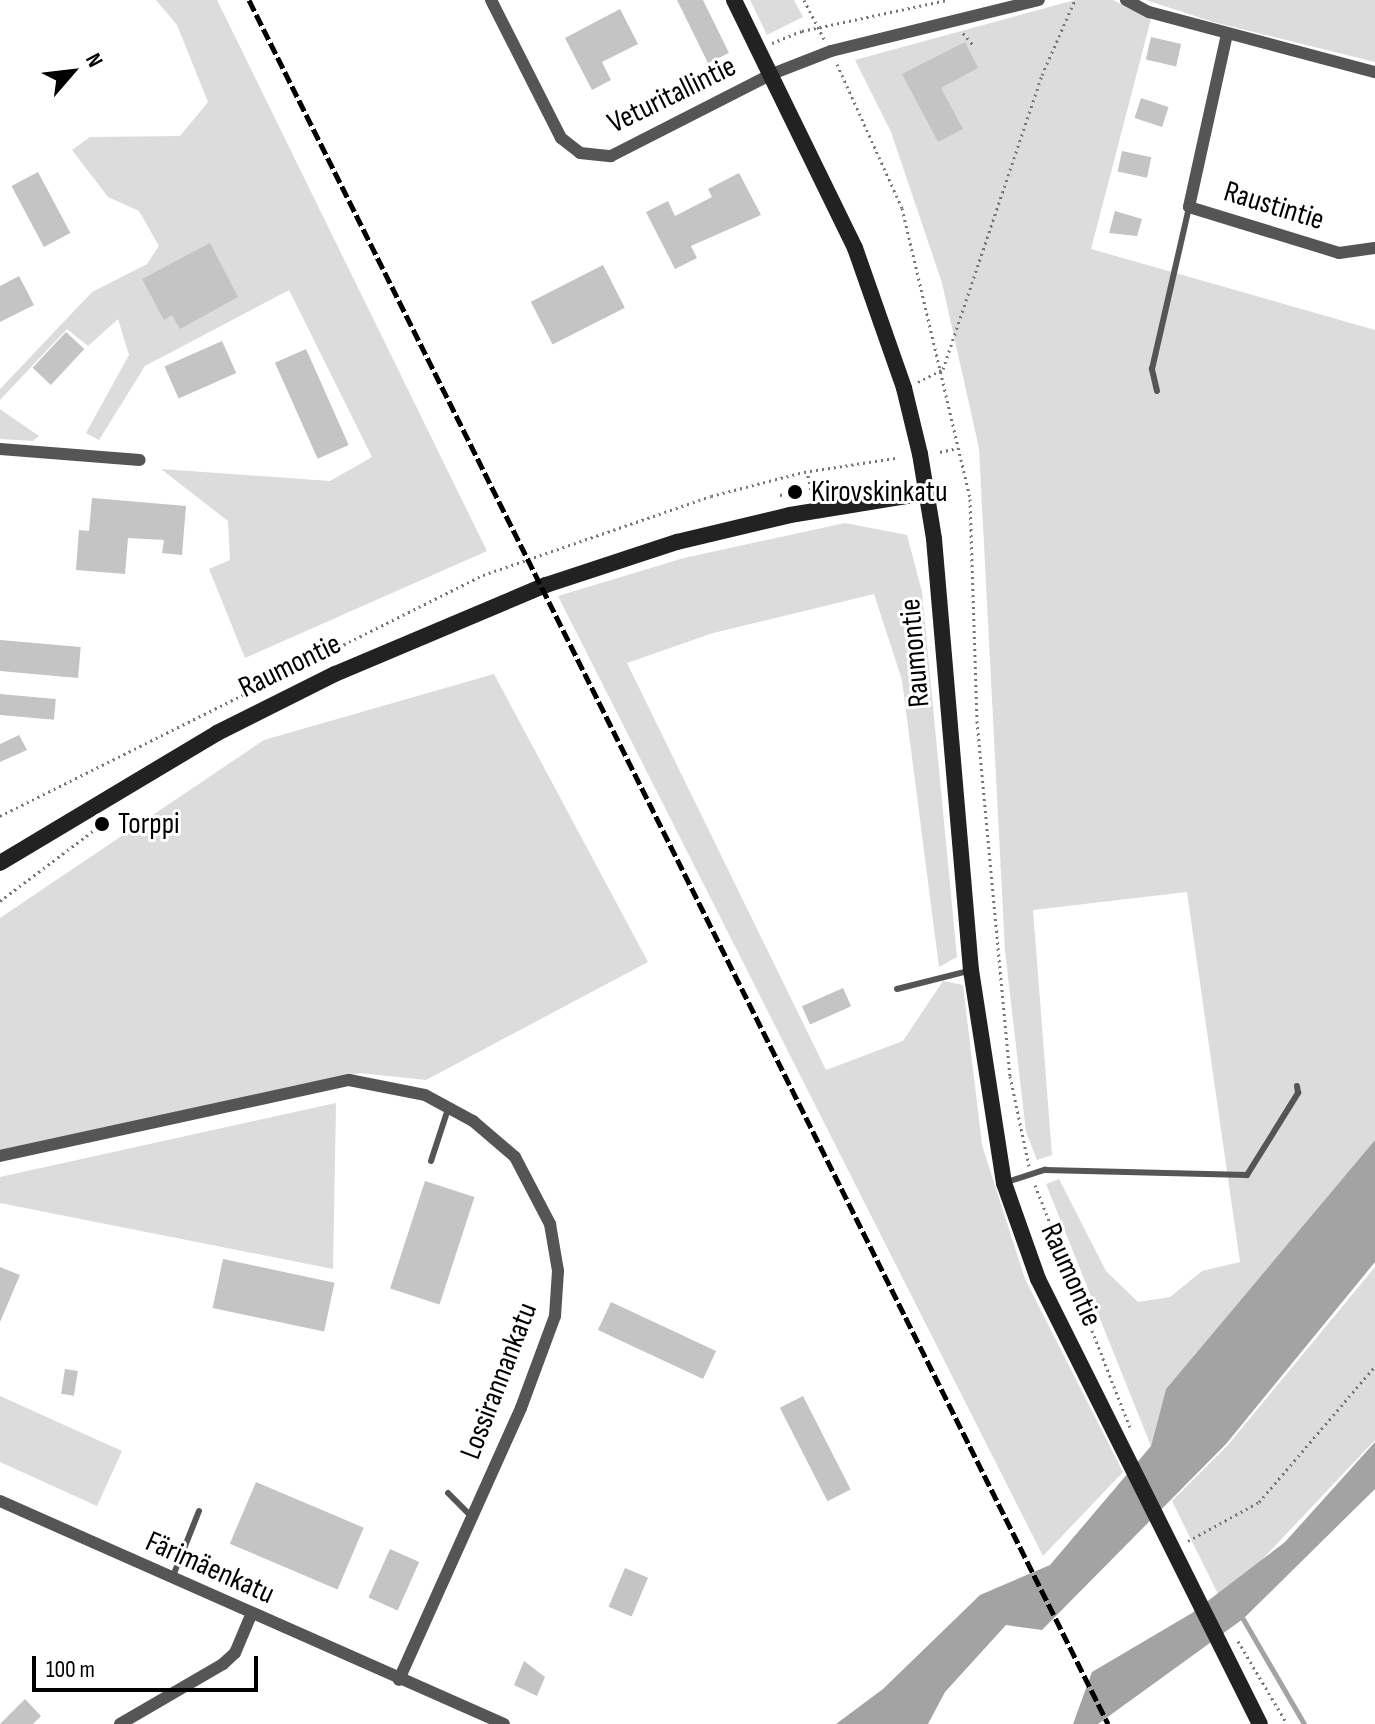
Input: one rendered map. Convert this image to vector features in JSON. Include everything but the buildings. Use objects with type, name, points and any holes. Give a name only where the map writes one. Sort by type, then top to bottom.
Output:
[{"type":"street","name":"Veturitallintie","points":[[491,0],[547,118],[580,153],[611,156],[772,74],[831,51],[1039,0]]},
{"type":"street","points":[[734,0],[855,248],[904,388],[926,493]]},
{"type":"street","points":[[971,0],[975,14]]},
{"type":"street","points":[[1126,0],[1149,12],[1375,72]]},
{"type":"street","name":"Raustintie","points":[[1227,34],[1189,207],[1339,253],[1375,248]]},
{"type":"street","points":[[0,449],[140,460]]},
{"type":"street","name":"Raumontie","points":[[0,863],[23,845],[217,733],[335,674],[546,585],[677,542],[790,515],[926,493],[971,970],[1004,1183],[1038,1279],[1260,1724]]},
{"type":"street","name":"Raumontie","points":[[0,852],[23,845]]},
{"type":"street","name":"Lossirannankatu","points":[[0,1156],[349,1080],[396,1086],[449,1106],[515,1157],[550,1224],[558,1271],[550,1338],[399,1680]]},
{"type":"street","name":"Färimäenkatu","points":[[0,1501],[251,1615],[504,1724]]},
{"type":"street","points":[[120,1724],[223,1664],[235,1653],[251,1615]]},
{"type":"lane","points":[[1157,391],[1152,369],[1189,207]]},
{"type":"lane","points":[[897,989],[971,970]]},
{"type":"lane","points":[[1004,1183],[1045,1170],[1247,1175],[1298,1093],[1297,1086]]},
{"type":"lane","points":[[431,1161],[449,1106]]},
{"type":"lane","points":[[448,1493],[472,1517]]},
{"type":"lane","points":[[172,1580],[199,1511]]},
{"type":"path","points":[[804,0],[831,51],[902,208],[943,369],[970,499],[977,721],[1009,1061],[1020,1134],[1032,1174],[1121,1400]]},
{"type":"path","points":[[759,49],[818,28],[947,0]]},
{"type":"path","points":[[904,388],[943,369],[1042,75],[1075,0]]},
{"type":"path","points":[[940,452],[958,448]]},
{"type":"path","points":[[0,816],[235,694],[483,575],[696,500],[807,471],[895,458]]},
{"type":"path","points":[[780,495],[811,489],[807,471]]},
{"type":"path","points":[[0,901],[102,824]]},
{"type":"path","points":[[1173,1548],[1239,1517],[1259,1502],[1375,1366]]},
{"type":"path","points":[[1235,1638],[1266,1682],[1287,1724]]},
{"type":"shaded area","points":[[156,0],[217,0],[487,551],[245,658],[209,569],[230,560],[228,521],[161,469],[330,481],[372,457],[289,290],[145,366],[99,440],[86,433],[129,355],[118,319],[88,346],[67,329],[0,400],[0,389],[92,292],[147,264],[159,246],[139,211],[108,197],[72,150],[90,137],[180,136],[208,102],[177,25]]},
{"type":"shaded area","points":[[750,0],[794,0],[803,17],[767,35]]},
{"type":"shaded area","points":[[1075,0],[1113,0],[1151,19],[1091,249],[1375,330],[1375,1140],[1166,1389],[1151,1446],[1046,1184],[1059,1179],[1106,1271],[1138,1302],[1170,1297],[1202,1271],[1240,1262],[1187,892],[1033,910],[1052,1155],[1037,1160],[1026,1132],[1005,951],[979,448],[942,283],[891,132],[855,60]]},
{"type":"shaded area","points":[[1146,0],[1375,0],[1375,62],[1213,22]]},
{"type":"shaded area","points":[[0,409],[39,436],[33,441],[0,439]]},
{"type":"shaded area","points":[[845,523],[907,535],[922,592],[957,957],[939,967],[902,680],[874,594],[713,633],[627,663],[826,1070],[903,1041],[943,981],[963,985],[982,1145],[1025,1279],[1123,1472],[1043,1556],[558,596],[684,558]]},
{"type":"shaded area","points":[[494,674],[648,962],[426,1080],[360,1073],[0,1150],[0,918],[264,740]]},
{"type":"shaded area","points":[[336,1103],[333,1269],[0,1203],[0,1177]]},
{"type":"shaded area","points":[[1375,1140],[1375,1262],[1226,1444],[1042,1630],[1006,1625],[945,1692],[928,1724],[836,1724],[883,1689],[980,1595],[1050,1565],[1151,1446],[1166,1389]]},
{"type":"shaded area","points":[[1375,1267],[1375,1440],[1222,1602],[1172,1501],[1227,1446]]},
{"type":"shaded area","points":[[0,1396],[122,1451],[97,1506],[0,1462]]},
{"type":"shaded area","points":[[1375,1442],[1375,1489],[1243,1619],[1098,1724],[1073,1724],[1092,1672],[1192,1613],[1285,1542]]},
{"type":"waterway","points":[[1243,1619],[1304,1724]]},
{"type":"railway","points":[[249,0],[1108,1724]]},
{"type":"place","name":"Kirovskinkatu","points":[[795,492]]},
{"type":"place","name":"Torppi","points":[[102,824]]}]
